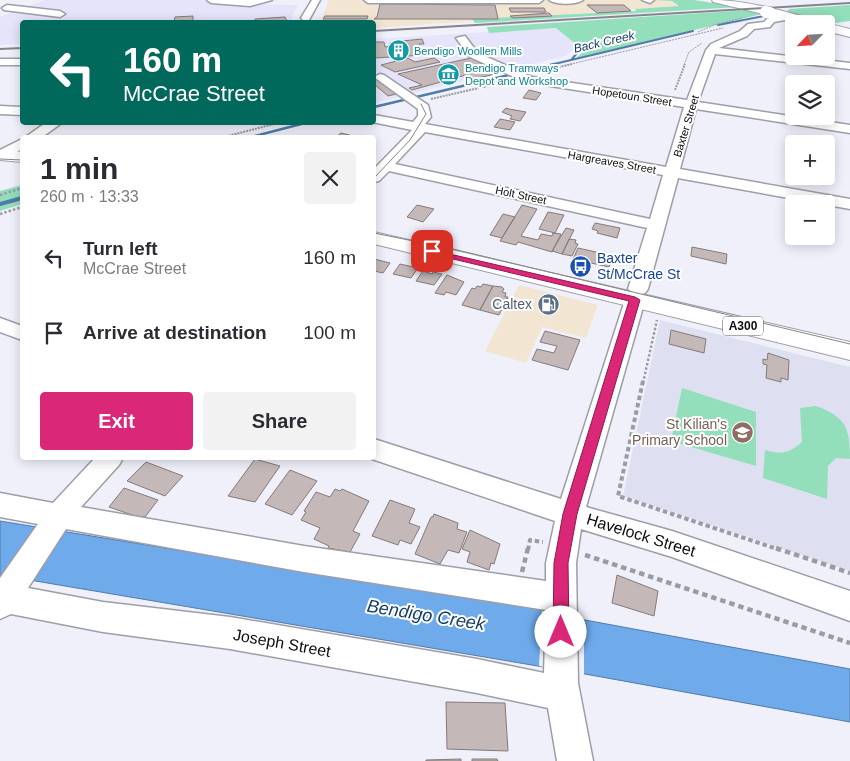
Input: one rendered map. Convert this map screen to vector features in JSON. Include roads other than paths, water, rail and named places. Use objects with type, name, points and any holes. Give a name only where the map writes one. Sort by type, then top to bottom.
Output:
[{"type":"main road","points":[[707,0],[744,4]]},
{"type":"main road","points":[[718,0],[744,4],[785,16]]},
{"type":"main road","points":[[776,14],[785,16]]},
{"type":"main road","points":[[835,28],[850,31]]},
{"type":"main road","points":[[1,157],[20,157]]},
{"type":"main road","points":[[1,157],[20,163]]},
{"type":"main road","name":"A300","points":[[376,228],[850,351]]},
{"type":"main road","name":"A300","points":[[376,238],[850,338]]},
{"type":"street","points":[[4,10],[30,0]]},
{"type":"street","points":[[211,0],[250,3],[268,0]]},
{"type":"street","points":[[306,18],[316,0]]},
{"type":"street","points":[[368,0],[539,0]]},
{"type":"street","points":[[553,0],[579,0]]},
{"type":"street","points":[[4,10],[60,14]]},
{"type":"street","points":[[707,46],[716,45],[748,30],[751,26],[768,25],[776,14]]},
{"type":"street","name":"Hopetoun Street","points":[[461,38],[474,55],[504,70],[526,78],[850,129]]},
{"type":"street","points":[[707,46],[850,66]]},
{"type":"street","name":"Baxter Street","points":[[575,761],[562,682],[561,605],[563,547],[570,514],[637,294],[707,46]]},
{"type":"street","points":[[0,62],[20,62]]},
{"type":"street","points":[[376,176],[418,128],[426,114],[423,106],[380,76]]},
{"type":"street","points":[[0,110],[20,111]]},
{"type":"street","name":"Hargreaves Street","points":[[376,120],[850,204]]},
{"type":"street","points":[[36,135],[52,125]]},
{"type":"street","points":[[1,157],[20,144]]},
{"type":"street","name":"Holt Street","points":[[385,166],[656,225]]},
{"type":"street","points":[[0,325],[20,332]]},
{"type":"street","name":"Havelock Street","points":[[376,450],[570,514],[672,544],[850,606]]},
{"type":"street","points":[[5,594],[57,518],[108,460]]},
{"type":"street","points":[[0,505],[57,518],[517,592],[561,605]]},
{"type":"street","name":"Joseph Street","points":[[5,594],[103,617],[230,633],[477,676],[562,682]]},
{"type":"water","name":"Bendigo Creek","points":[[0,521],[538,609],[585,620],[850,669],[850,722],[585,674],[0,575]]},
{"type":"waterway","name":"Back Creek","points":[[718,25],[769,15]]},
{"type":"waterway","name":"Back Creek","points":[[550,65],[693,31]]},
{"type":"waterway","points":[[572,59],[582,47]]},
{"type":"waterway","name":"Back Creek","points":[[376,107],[555,64]]},
{"type":"waterway","name":"Back Creek","points":[[259,135],[297,125]]},
{"type":"waterway","name":"Back Creek","points":[[0,204],[20,199]]},
{"type":"tram line","points":[[376,176],[410,140],[426,114],[421,104]]},
{"type":"tram line","points":[[0,159],[20,160]]},
{"type":"tram line","points":[[376,233],[453,249],[850,344]]},
{"type":"railway","points":[[376,31],[850,3]]},
{"type":"railway","points":[[0,49],[20,48]]},
{"type":"place","name":"Bendigo Woollen Mills","points":[[398,51]]},
{"type":"place","name":"Bendigo Tramways Depot and Workshop","points":[[449,74]]},
{"type":"place","name":"Baxter St/McCrae St","points":[[581,266]]},
{"type":"place","name":"Caltex","points":[[548,304]]},
{"type":"place","name":"St Kilian's Primary School","points":[[743,432]]}]
